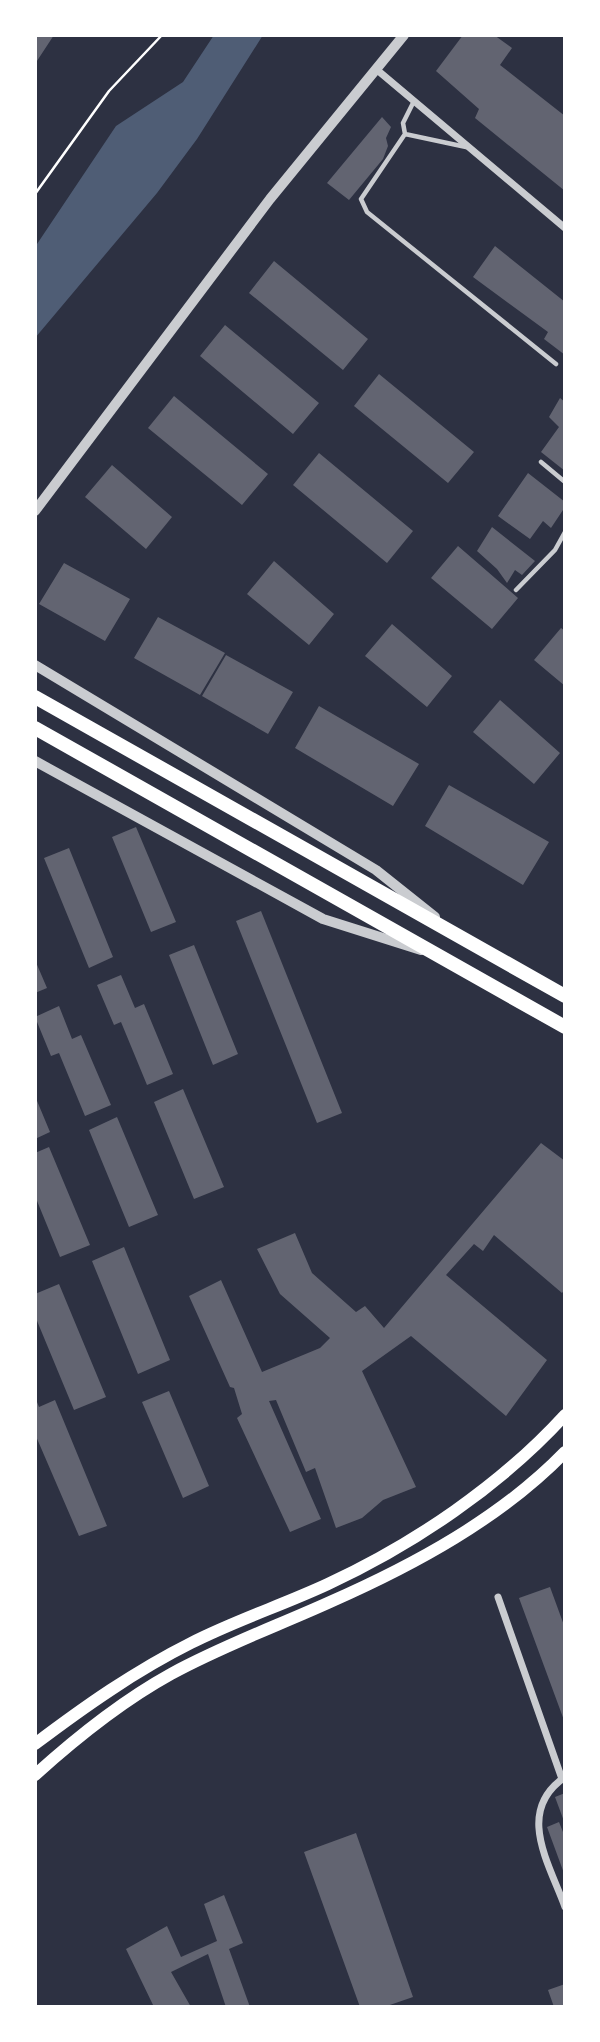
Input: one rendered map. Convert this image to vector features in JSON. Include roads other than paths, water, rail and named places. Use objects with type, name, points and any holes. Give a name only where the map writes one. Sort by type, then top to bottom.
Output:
[{"type":"main road","points":[[35,697],[565,996]]},
{"type":"main road","points":[[35,728],[565,1027]]},
{"type":"main road","points":[[35,1744],[149,1665],[242,1618],[325,1586],[404,1544],[499,1476],[565,1415]]},
{"type":"main road","points":[[35,1775],[123,1704],[170,1674],[388,1576],[478,1525],[518,1495],[565,1452]]},
{"type":"street","points":[[35,511],[270,199],[404,35]]},
{"type":"street","points":[[376,69],[565,228]]},
{"type":"street","points":[[35,666],[376,870],[462,939]]},
{"type":"street","points":[[35,761],[323,919],[447,959]]},
{"type":"street","points":[[498,1597],[564,1778],[548,1793],[538,1810],[537,1831],[565,1907]]},
{"type":"lane","points":[[414,101],[403,123],[405,134],[361,200],[368,212],[556,364]]},
{"type":"lane","points":[[405,134],[470,147]]},
{"type":"lane","points":[[541,462],[565,482]]},
{"type":"lane","points":[[516,590],[555,550],[565,532]]},
{"type":"water","points":[[214,35],[263,35],[197,139],[157,193],[35,338],[35,247],[116,126],[183,82]]}]
